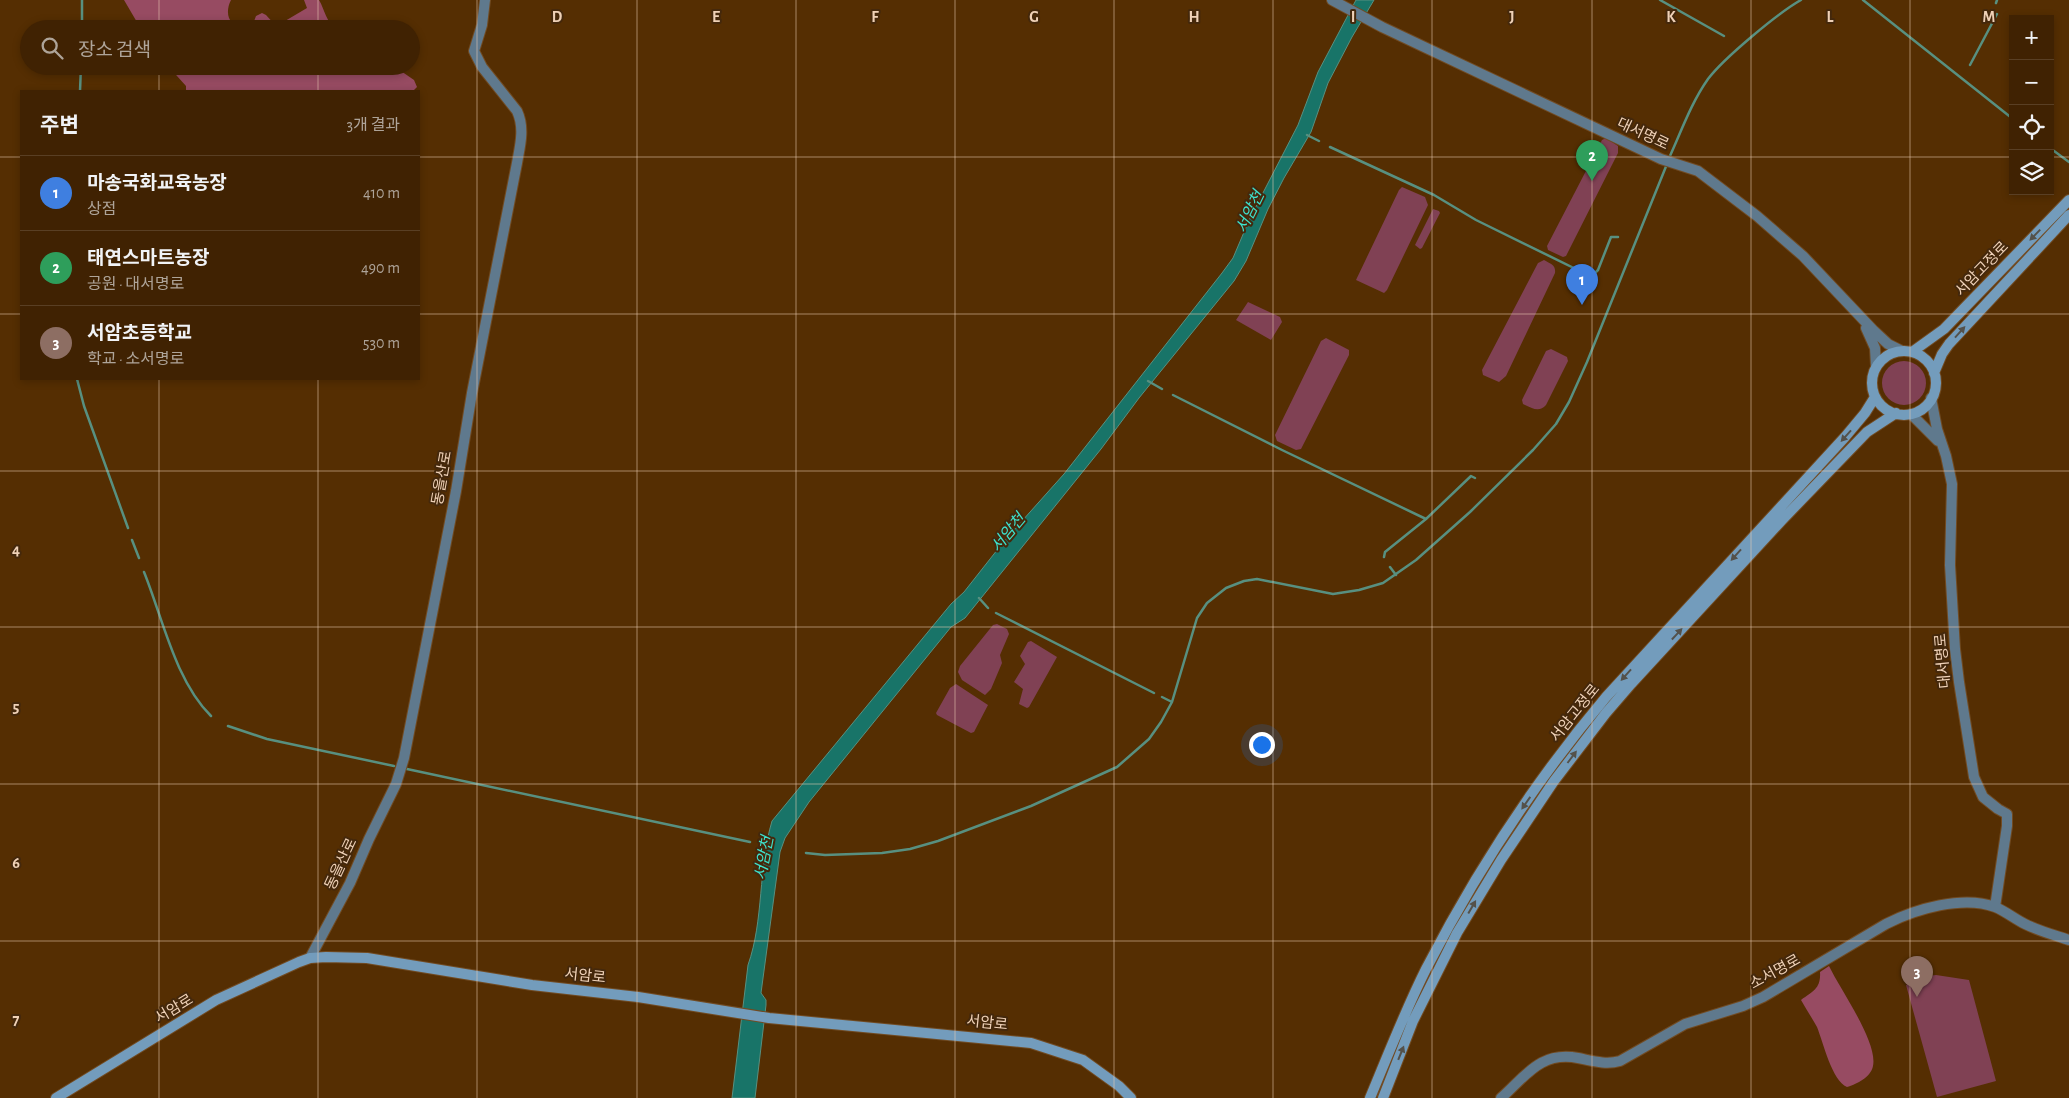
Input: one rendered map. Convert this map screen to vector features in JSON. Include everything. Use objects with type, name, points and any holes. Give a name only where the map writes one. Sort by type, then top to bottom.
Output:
[{"type":"main road","name":"서암고정로","points":[[1907,351],[1944,329],[2069,200]]},
{"type":"main road","name":"서암고정로","points":[[1934,373],[1942,354],[1949,344],[2069,215]]},
{"type":"main road","points":[[1907,351],[1922,357],[1929,364],[1934,373],[1935,384],[1931,398],[1920,410],[1911,414],[1896,413],[1881,405],[1875,397],[1872,387],[1872,376],[1876,366],[1883,358],[1892,353],[1907,351]]},
{"type":"main road","name":"서암고정로","points":[[1370,1098],[1425,970],[1485,865],[1535,789],[1606,697],[1845,437],[1865,413],[1875,397]]},
{"type":"main road","name":"서암고정로","points":[[1383,1098],[1414,1021],[1457,934],[1497,867],[1554,781],[1618,699],[1782,520],[1866,432],[1896,413]]},
{"type":"main road","name":"서암로","points":[[56,1098],[216,1000],[254,981],[310,958],[367,958],[494,980],[638,997],[769,1018],[1031,1043],[1083,1060],[1131,1098]]},
{"type":"street","name":"동을산로","points":[[310,958],[350,883],[396,784],[404,758],[517,163],[521,135],[520,117],[482,67],[474,51],[482,25],[485,0]]},
{"type":"street","name":"대서명로","points":[[1332,0],[1377,24],[1661,159],[1698,171],[1780,234],[1888,344],[1907,351]]},
{"type":"street","points":[[1861,318],[1875,348],[1876,366]]},
{"type":"street","name":"대서명로","points":[[1931,398],[1940,444],[1946,456],[1952,484],[1950,565],[1955,649],[1958,682],[1974,777],[1983,797],[1998,810],[2007,814],[2007,826],[1995,907]]},
{"type":"street","points":[[1911,414],[1940,444]]},
{"type":"street","name":"소서명로","points":[[1500,1098],[1523,1076],[1546,1059],[1567,1056],[1612,1064],[1631,1056],[1685,1024],[1743,1006],[1764,997],[1901,916],[1940,905],[1963,903],[1995,907],[2034,928],[2069,940]]},
{"type":"shaded area","points":[[124,0],[231,0],[228,13],[230,20],[136,20]]},
{"type":"shaded area","points":[[304,0],[319,0],[328,20],[287,20],[307,8]]},
{"type":"shaded area","points":[[262,13],[271,20],[254,20],[256,16]]},
{"type":"shaded area","points":[[176,75],[407,75],[414,80],[417,87],[414,90],[186,90],[186,86]]},
{"type":"shaded area","points":[[1606,138],[1618,146],[1618,153],[1566,256],[1563,257],[1548,250],[1547,246],[1602,140]]},
{"type":"shaded area","points":[[1402,187],[1425,197],[1428,205],[1384,293],[1356,280]]},
{"type":"shaded area","points":[[1433,209],[1440,213],[1420,249],[1415,245]]},
{"type":"shaded area","points":[[1544,260],[1554,266],[1555,273],[1506,376],[1499,382],[1483,375],[1482,370],[1538,263]]},
{"type":"shaded area","points":[[1248,302],[1280,317],[1282,322],[1271,340],[1236,320]]},
{"type":"shaded area","points":[[1326,338],[1349,350],[1349,355],[1301,449],[1296,450],[1277,441],[1275,435],[1321,341]]},
{"type":"shaded area","points":[[1551,349],[1567,357],[1568,361],[1546,405],[1541,409],[1532,408],[1523,404],[1522,400],[1546,351]]},
{"type":"shaded area","points":[[1908,361],[1920,367],[1925,375],[1925,391],[1920,399],[1912,404],[1900,405],[1888,399],[1883,391],[1882,379],[1888,367],[1896,362]]},
{"type":"shaded area","points":[[997,624],[1007,629],[1009,634],[1000,655],[1002,663],[991,689],[985,695],[962,680],[958,672],[960,666],[993,625]]},
{"type":"shaded area","points":[[1031,641],[1057,657],[1027,708],[1019,704],[1023,689],[1014,682],[1025,664],[1020,656],[1028,642]]},
{"type":"shaded area","points":[[956,684],[988,705],[974,732],[971,733],[936,713],[950,688]]},
{"type":"shaded area","points":[[1829,966],[1864,1030],[1873,1056],[1873,1066],[1870,1074],[1859,1082],[1847,1087],[1832,1069],[1817,1027],[1801,1000],[1816,989],[1820,972]]},
{"type":"shaded area","points":[[1936,975],[1969,980],[1996,1081],[1937,1097],[1906,985],[1928,976]]},
{"type":"water","points":[[1356,0],[1374,0],[1328,83],[1311,132],[1284,178],[1268,209],[1246,261],[1234,281],[965,618],[951,627],[809,802],[785,838],[780,852],[761,993],[766,1000],[766,1005],[755,1098],[732,1098],[748,965],[757,930],[765,857],[772,821],[951,604],[964,592],[1005,540],[1064,474],[1233,258],[1250,218],[1298,125],[1318,72]]},
{"type":"waterway","points":[[82,0],[82,20]]},
{"type":"waterway","points":[[1660,0],[1724,36]]},
{"type":"waterway","points":[[1669,158],[1691,108],[1708,79],[1752,36],[1801,0]]},
{"type":"waterway","points":[[1863,0],[2009,116]]},
{"type":"waterway","points":[[1970,65],[1997,14]]},
{"type":"waterway","points":[[80,90],[81,75]]},
{"type":"waterway","points":[[1307,135],[1319,141]]},
{"type":"waterway","points":[[1330,147],[1434,195],[1476,220],[1590,276],[1598,270],[1611,237],[1618,237]]},
{"type":"waterway","points":[[2053,150],[2069,162]]},
{"type":"waterway","points":[[806,853],[825,855],[882,853],[910,849],[938,841],[1031,806],[1117,767],[1149,739],[1161,722],[1172,702],[1197,618],[1207,603],[1226,588],[1244,581],[1257,579],[1333,594],[1359,590],[1383,583],[1416,560],[1470,512],[1533,450],[1556,424],[1569,402],[1587,362],[1667,164]]},
{"type":"waterway","points":[[77,380],[84,406],[128,528]]},
{"type":"waterway","points":[[1148,381],[1162,389]]},
{"type":"waterway","points":[[1173,395],[1426,519]]},
{"type":"waterway","points":[[1384,557],[1385,552],[1426,519],[1471,476],[1475,478]]},
{"type":"waterway","points":[[132,540],[139,558]]},
{"type":"waterway","points":[[1390,567],[1396,575]]},
{"type":"waterway","points":[[144,572],[179,667],[188,685],[211,716]]},
{"type":"waterway","points":[[979,598],[988,608]]},
{"type":"waterway","points":[[996,613],[1154,693]]},
{"type":"waterway","points":[[1162,697],[1172,702]]},
{"type":"waterway","points":[[228,726],[267,739],[394,766]]},
{"type":"waterway","name":"서암천","points":[[407,769],[750,842]]},
{"type":"place","name":"태연스마트농장","points":[[1592,181]]},
{"type":"place","name":"마송국화교육농장","points":[[1582,305]]},
{"type":"place","name":"서암초등학교","points":[[1917,997]]}]
